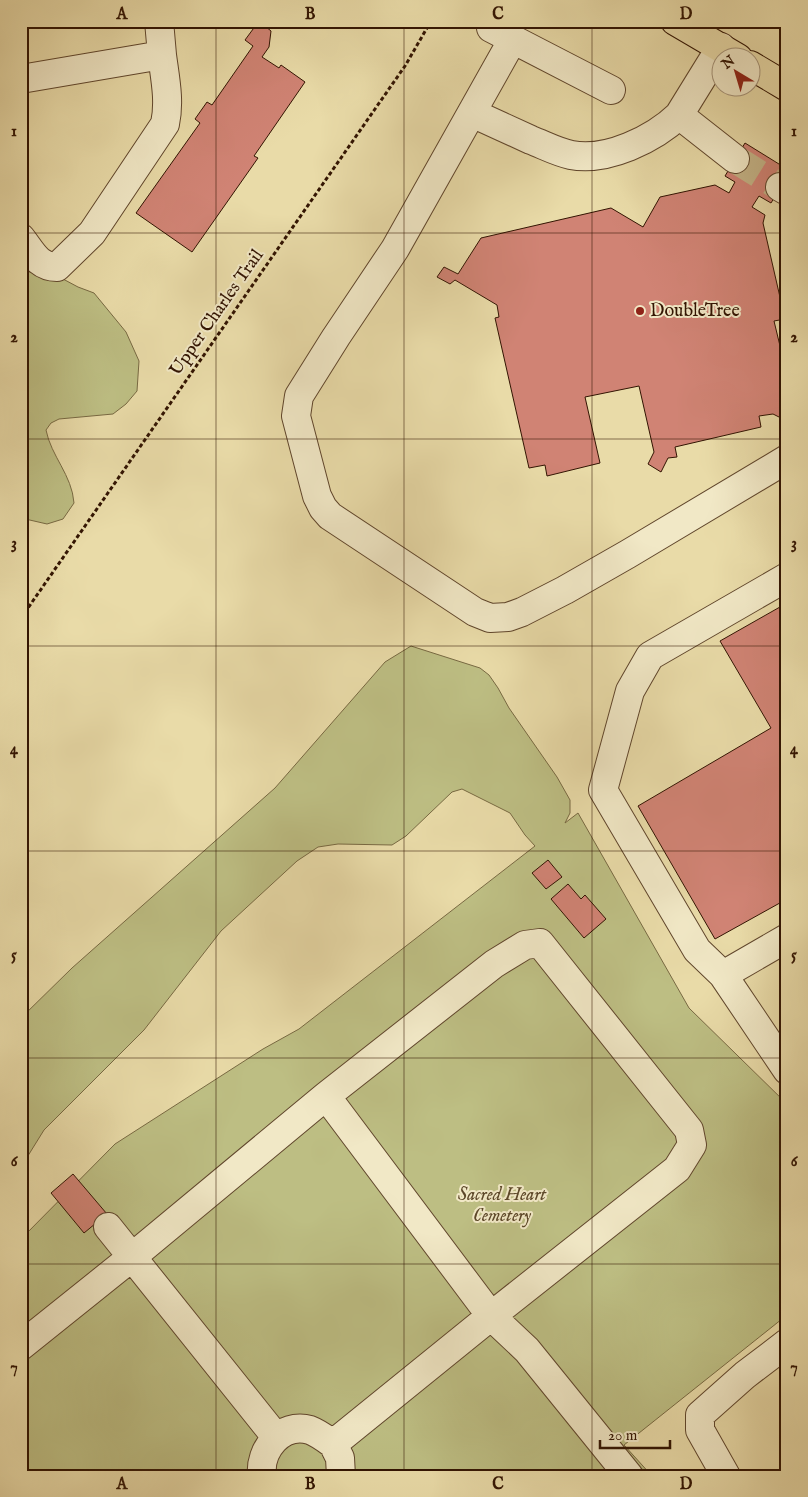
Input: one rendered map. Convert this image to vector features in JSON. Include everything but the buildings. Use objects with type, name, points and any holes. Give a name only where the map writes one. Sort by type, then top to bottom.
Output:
[{"type":"main road","points":[[675,21],[723,48]]},
{"type":"main road","points":[[760,71],[787,87]]},
{"type":"lane","points":[[21,238],[41,263],[48,267],[57,267],[92,233],[165,124],[168,112],[159,21]]},
{"type":"lane","points":[[611,90],[502,34],[472,113],[396,249],[298,396],[296,416],[317,496],[323,508],[330,516],[475,612],[490,618],[508,617],[522,612],[573,586],[787,459]]},
{"type":"lane","points":[[21,78],[162,55]]},
{"type":"lane","points":[[472,113],[556,151],[572,155],[589,156],[629,146],[667,127],[710,77]]},
{"type":"lane","points":[[679,115],[735,159]]},
{"type":"lane","points":[[787,577],[650,656],[630,691],[602,790],[697,950],[723,975],[787,1070]]},
{"type":"lane","points":[[723,975],[787,938]]},
{"type":"lane","points":[[21,1346],[132,1257],[326,1096],[494,964],[525,945],[540,943],[689,1130],[692,1145],[677,1169],[333,1444]]},
{"type":"lane","points":[[326,1096],[491,1316],[527,1350],[629,1476]]},
{"type":"lane","points":[[108,1227],[276,1437]]},
{"type":"lane","points":[[726,1476],[700,1430],[700,1415],[787,1343]]},
{"type":"lane","points":[[262,1476],[261,1467],[265,1452],[276,1437],[291,1430],[309,1430],[324,1437],[333,1444],[340,1458],[341,1476]]},
{"type":"path","name":"Upper Charles Trail","points":[[21,618],[375,109],[404,66],[430,21]]},
{"type":"green space","points":[[21,270],[63,279],[94,293],[126,332],[139,361],[137,391],[126,404],[113,414],[59,419],[51,423],[46,430],[52,448],[66,474],[74,503],[63,519],[47,524],[21,518]]},
{"type":"green space","name":"Sacred Heart Cemetery","points":[[411,646],[480,668],[489,675],[509,708],[557,777],[570,800],[570,813],[565,823],[578,813],[689,1008],[787,1104],[787,1315],[624,1445],[652,1476],[21,1476],[21,1239],[115,1144],[263,1049],[299,1029],[535,846],[510,813],[462,789],[452,792],[406,836],[392,845],[338,844],[318,847],[297,861],[221,931],[144,1030],[44,1130],[21,1167],[21,1018],[72,968],[275,788],[385,662]]},
{"type":"tunnel","points":[[735,159],[780,187]]},
{"type":"place","name":"DoubleTree","points":[[640,311]]}]
